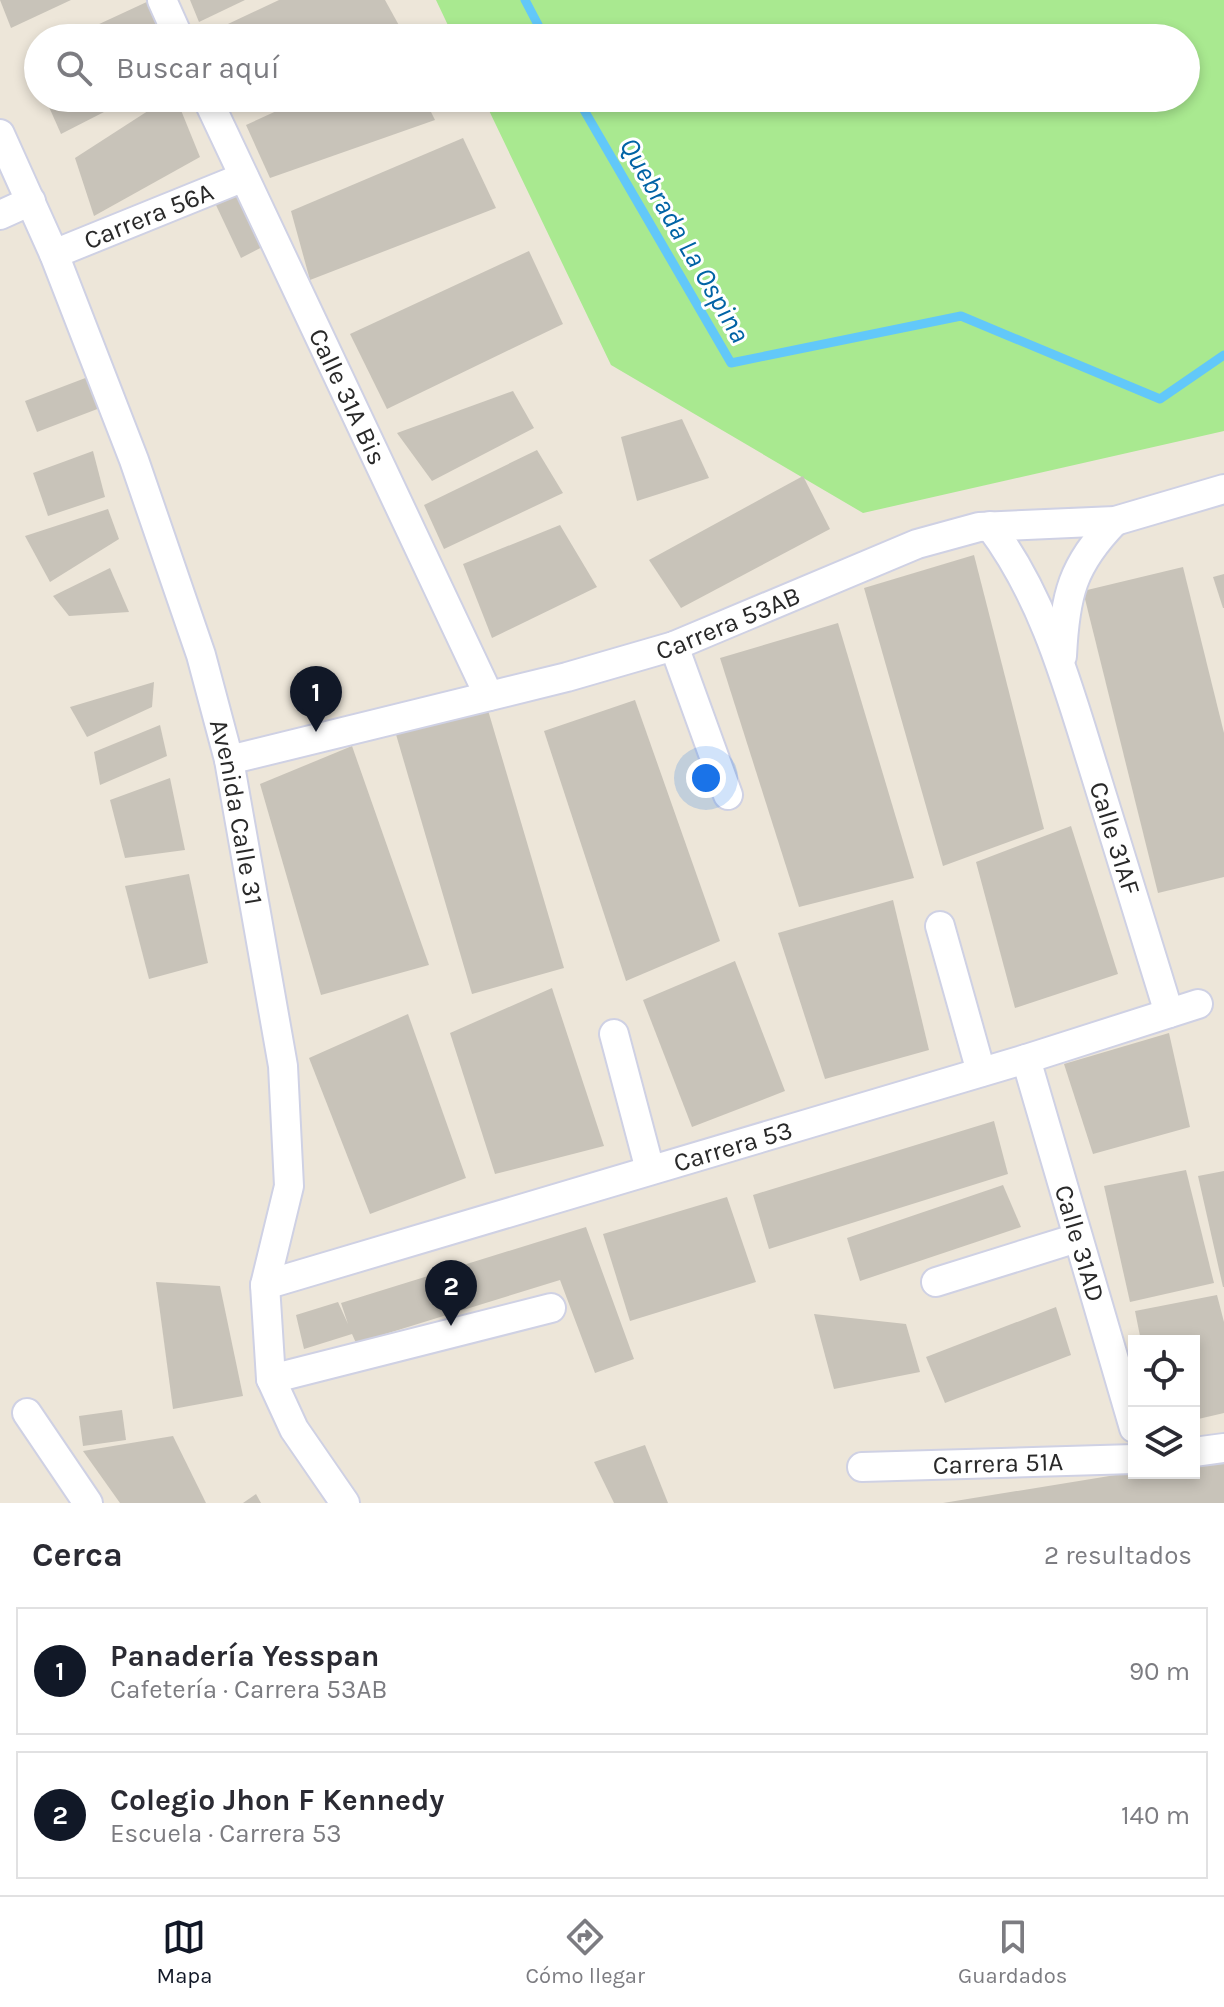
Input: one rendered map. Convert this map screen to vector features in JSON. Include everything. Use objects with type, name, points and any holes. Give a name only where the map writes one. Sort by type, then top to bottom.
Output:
[{"type":"street","points":[[162,0],[173,24]]},
{"type":"street","name":"Calle 31A Bis","points":[[214,112],[489,696]]},
{"type":"street","name":"Avenida Calle 31","points":[[0,134],[54,254],[140,475],[201,655],[229,760],[283,1066],[289,1186],[265,1285],[271,1379],[294,1429],[345,1503]]},
{"type":"street","name":"Carrera 56A","points":[[54,254],[244,177]]},
{"type":"street","points":[[0,215],[31,201]]},
{"type":"street","name":"Carrera 53AB","points":[[229,760],[567,677],[674,646],[917,544],[990,526],[1115,521],[1224,489]]},
{"type":"street","name":"Calle 31AF","points":[[1061,665],[1064,614],[1077,570],[1093,543],[1115,521]]},
{"type":"street","name":"Calle 31AF","points":[[990,526],[1011,554],[1034,596],[1061,665],[1169,1013]]},
{"type":"street","points":[[674,646],[728,795]]},
{"type":"street","points":[[940,926],[981,1072]]},
{"type":"street","name":"Carrera 53","points":[[265,1285],[1026,1059],[1198,1004]]},
{"type":"street","points":[[614,1034],[650,1170]]},
{"type":"street","name":"Calle 31AD","points":[[1026,1059],[1128,1408]]},
{"type":"street","points":[[936,1282],[1077,1238]]},
{"type":"street","points":[[271,1379],[551,1308]]},
{"type":"street","points":[[27,1413],[88,1503]]},
{"type":"street","points":[[1200,1451],[1224,1448]]},
{"type":"street","name":"Carrera 51A","points":[[862,1467],[1128,1459]]},
{"type":"green space","points":[[436,0],[1224,0],[1224,431],[863,513],[611,365],[490,112],[1200,112],[1200,24],[447,24]]},
{"type":"building","points":[[0,0],[71,0],[11,28]]},
{"type":"building","points":[[151,0],[159,24],[99,24]]},
{"type":"building","points":[[190,0],[245,0],[199,22]]},
{"type":"building","points":[[279,0],[385,0],[398,24],[228,24]]},
{"type":"building","points":[[51,112],[104,112],[61,134]]},
{"type":"building","points":[[146,112],[182,112],[200,157],[94,216],[75,158]]},
{"type":"building","points":[[274,112],[431,112],[435,120],[270,178],[246,125]]},
{"type":"building","points":[[463,138],[496,208],[310,280],[291,211]]},
{"type":"building","points":[[244,191],[268,244],[241,258],[215,203]]},
{"type":"building","points":[[529,251],[563,324],[387,409],[350,334]]},
{"type":"building","points":[[88,377],[100,408],[37,432],[25,401]]},
{"type":"building","points":[[513,391],[534,428],[432,481],[397,433]]},
{"type":"building","points":[[682,419],[709,478],[637,501],[621,437]]},
{"type":"building","points":[[537,450],[563,493],[444,549],[424,505]]},
{"type":"building","points":[[93,451],[105,497],[48,516],[33,473]]},
{"type":"building","points":[[803,476],[830,529],[681,608],[649,560]]},
{"type":"building","points":[[108,509],[119,539],[50,582],[25,536]]},
{"type":"building","points":[[560,525],[597,587],[492,638],[463,564]]},
{"type":"building","points":[[974,555],[1044,829],[943,866],[864,588]]},
{"type":"building","points":[[1183,567],[1224,733],[1224,877],[1158,893],[1083,591]]},
{"type":"building","points":[[110,568],[129,612],[69,616],[53,596]]},
{"type":"building","points":[[1224,574],[1224,608],[1223,608],[1213,577]]},
{"type":"building","points":[[838,623],[914,878],[799,907],[720,658]]},
{"type":"building","points":[[154,682],[152,707],[87,737],[70,707]]},
{"type":"building","points":[[485,700],[564,968],[472,994],[395,731]]},
{"type":"building","points":[[635,700],[720,941],[626,981],[544,731]]},
{"type":"building","points":[[160,725],[167,756],[100,785],[94,752]]},
{"type":"building","points":[[352,746],[429,965],[321,995],[260,784]]},
{"type":"building","points":[[170,778],[185,850],[125,858],[110,800]]},
{"type":"building","points":[[1071,826],[1118,974],[1015,1008],[976,862]]},
{"type":"building","points":[[189,874],[208,963],[149,979],[125,886]]},
{"type":"building","points":[[893,900],[929,1050],[825,1079],[778,933]]},
{"type":"building","points":[[735,961],[785,1091],[692,1127],[643,1000]]},
{"type":"building","points":[[552,988],[604,1146],[495,1174],[450,1033]]},
{"type":"building","points":[[408,1014],[466,1178],[370,1214],[309,1058]]},
{"type":"building","points":[[1169,1033],[1190,1127],[1093,1154],[1064,1064]]},
{"type":"building","points":[[994,1121],[1008,1174],[769,1249],[753,1195]]},
{"type":"building","points":[[1186,1170],[1214,1283],[1130,1302],[1104,1186]]},
{"type":"building","points":[[1224,1171],[1224,1287],[1223,1287],[1198,1176]]},
{"type":"building","points":[[1003,1185],[1021,1227],[860,1281],[847,1238]]},
{"type":"building","points":[[727,1197],[756,1282],[630,1321],[603,1234]]},
{"type":"building","points":[[586,1227],[634,1359],[595,1373],[560,1280],[356,1343],[352,1334],[304,1349],[296,1315],[338,1302],[348,1324],[341,1303]]},
{"type":"building","points":[[156,1282],[220,1286],[243,1396],[173,1409]]},
{"type":"building","points":[[1217,1295],[1224,1322],[1224,1413],[1200,1419],[1200,1335],[1140,1335],[1135,1311]]},
{"type":"building","points":[[1056,1307],[1071,1355],[945,1403],[926,1357]]},
{"type":"building","points":[[814,1314],[906,1324],[920,1372],[834,1389]]},
{"type":"building","points":[[122,1410],[126,1440],[83,1446],[79,1416]]},
{"type":"building","points":[[173,1436],[206,1503],[120,1503],[83,1451]]},
{"type":"building","points":[[645,1445],[668,1503],[614,1503],[594,1462]]},
{"type":"building","points":[[1224,1458],[1224,1503],[943,1503],[1128,1473],[1128,1479],[1200,1479],[1200,1462]]},
{"type":"building","points":[[256,1494],[261,1503],[243,1503]]},
{"type":"waterway","name":"Quebrada La Ospina","points":[[525,0],[538,24]]},
{"type":"waterway","name":"Quebrada La Ospina","points":[[585,112],[731,363],[961,316],[1160,399],[1224,355]]},
{"type":"place","name":"Panadería Yesspan","points":[[316,732]]},
{"type":"place","name":"Colegio Jhon F Kennedy","points":[[451,1326]]}]
